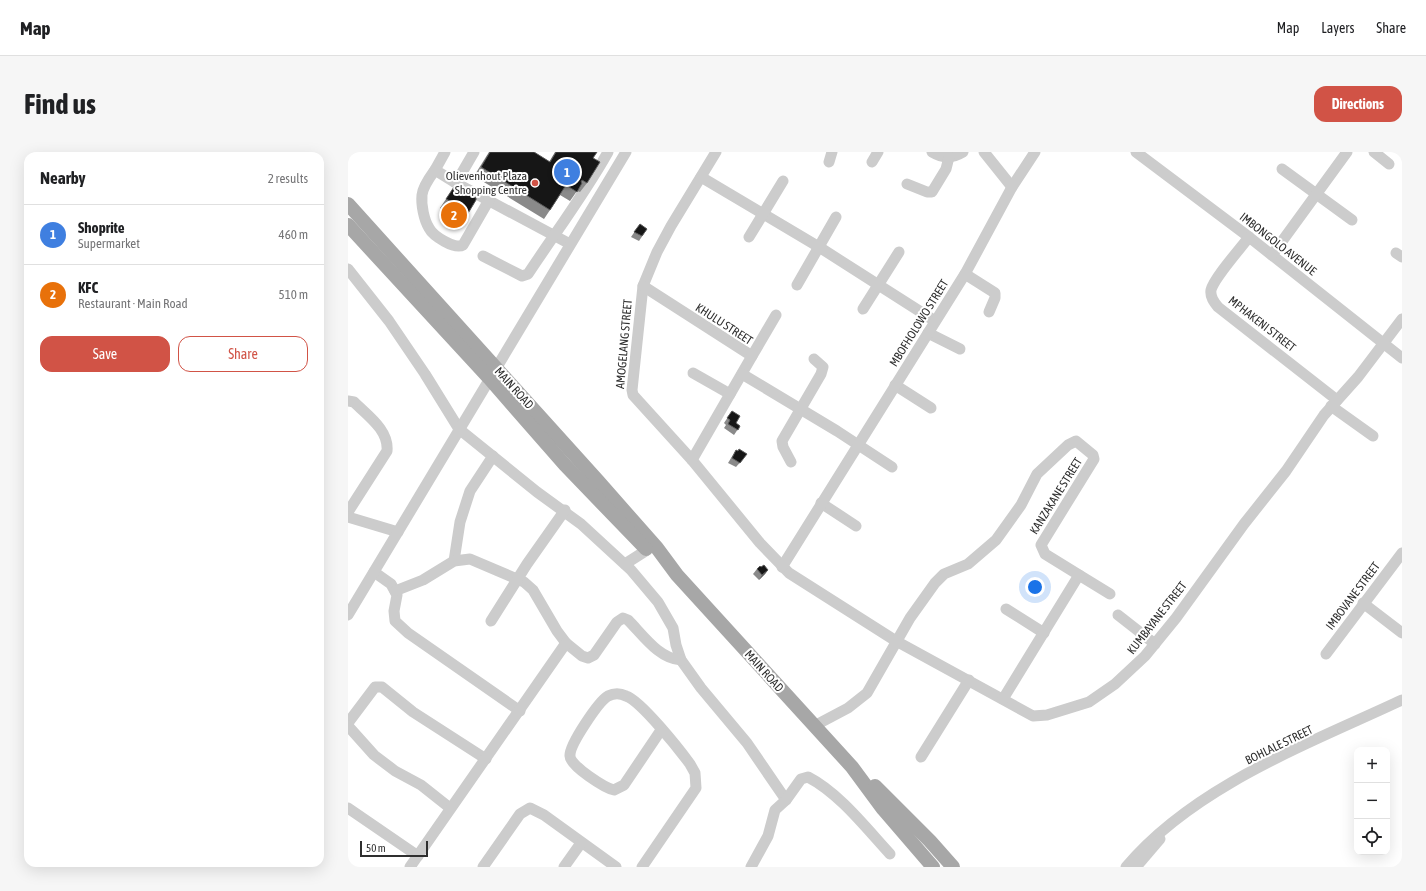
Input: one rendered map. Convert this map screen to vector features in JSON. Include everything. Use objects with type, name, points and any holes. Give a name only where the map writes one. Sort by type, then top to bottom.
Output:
[{"type":"main road","name":"MAIN ROAD","points":[[348,204],[492,372],[565,465],[660,564],[677,575]]},
{"type":"main road","name":"MAIN ROAD","points":[[348,225],[492,372],[647,537],[677,575],[852,767],[883,809],[929,866]]},
{"type":"main road","name":"MAIN ROAD","points":[[852,767],[872,784],[930,841],[953,867]]},
{"type":"street","points":[[445,152],[423,191],[425,214],[431,232],[448,244],[456,247],[463,245],[489,200]]},
{"type":"street","points":[[456,183],[474,152]]},
{"type":"street","points":[[483,256],[515,273],[526,276],[553,235],[589,186],[608,152]]},
{"type":"street","points":[[348,615],[492,372],[626,152]]},
{"type":"street","name":"AMOGELANG STREET","points":[[716,152],[671,226],[657,252],[643,286],[635,343],[633,395],[692,460],[782,567],[808,585]]},
{"type":"street","points":[[872,162],[878,152]]},
{"type":"street","points":[[932,152],[939,156],[949,157],[963,152]]},
{"type":"street","points":[[984,152],[1012,187]]},
{"type":"street","name":"MBOFHOLOWO STREET","points":[[782,567],[965,274],[1012,187],[1035,152]]},
{"type":"street","name":"IMBONGOLO AVENUE","points":[[1136,152],[1249,237],[1402,358]]},
{"type":"street","points":[[1272,255],[1348,152]]},
{"type":"street","points":[[1374,152],[1389,164]]},
{"type":"street","points":[[908,184],[927,192],[932,192],[946,169],[949,157]]},
{"type":"street","points":[[1282,169],[1352,220]]},
{"type":"street","points":[[435,170],[456,183],[570,244]]},
{"type":"street","points":[[701,177],[819,247],[935,321]]},
{"type":"street","points":[[749,237],[783,181]]},
{"type":"street","points":[[797,285],[836,216]]},
{"type":"street","name":"MPHAKENI STREET","points":[[1249,237],[1213,285],[1211,295],[1212,300],[1218,307],[1334,403]]},
{"type":"street","points":[[863,309],[899,252]]},
{"type":"street","points":[[348,269],[389,321],[425,374],[459,429],[537,492],[565,510],[625,564],[666,614],[673,628],[681,660],[701,688],[747,743],[786,800]]},
{"type":"street","name":"MBOFHOLOWO STREET","points":[[965,274],[995,293],[995,298],[989,312]]},
{"type":"street","name":"KHULU STREET","points":[[643,286],[752,356],[692,460]]},
{"type":"street","points":[[752,356],[776,315]]},
{"type":"street","name":"KUMBAYANE STREET","points":[[808,585],[896,641],[969,680],[1026,713],[1039,716],[1081,705],[1114,684],[1131,670],[1155,644],[1244,524],[1286,471],[1334,403],[1384,344],[1402,319]]},
{"type":"street","points":[[928,333],[960,349]]},
{"type":"street","points":[[791,462],[782,441],[822,369],[822,365],[814,359]]},
{"type":"street","points":[[693,373],[730,394]]},
{"type":"street","points":[[742,374],[892,467]]},
{"type":"street","name":"MBOFHOLOWO STREET","points":[[895,385],[931,408]]},
{"type":"street","points":[[348,401],[354,402],[384,433],[388,444],[387,451],[348,512]]},
{"type":"street","points":[[1334,403],[1373,436]]},
{"type":"street","name":"KANZAKANE STREET","points":[[896,641],[910,618],[935,583],[944,574],[968,564],[996,540],[1021,505],[1037,474],[1074,441],[1078,442],[1093,455],[1094,459],[1041,545],[1045,554],[1110,594]]},
{"type":"street","points":[[454,561],[460,522],[470,491],[493,456]]},
{"type":"street","points":[[821,503],[856,526]]},
{"type":"street","points":[[491,621],[516,580],[565,510]]},
{"type":"street","points":[[348,517],[398,532]]},
{"type":"street","points":[[625,564],[647,550]]},
{"type":"street","name":"IMBOVANE STREET","points":[[1326,654],[1402,553]]},
{"type":"street","points":[[395,591],[423,580],[454,561],[470,559],[516,580],[524,582],[532,590],[557,632],[566,643],[582,656],[588,658],[594,655],[617,622],[623,618],[628,620],[663,655],[672,659],[681,660]]},
{"type":"street","points":[[374,572],[391,584],[397,595],[394,611],[395,621],[408,633],[520,711]]},
{"type":"street","points":[[1003,699],[1078,575]]},
{"type":"street","points":[[1363,603],[1402,633]]},
{"type":"street","points":[[1006,609],[1044,632]]},
{"type":"street","points":[[1118,615],[1155,644]]},
{"type":"street","points":[[814,726],[848,708],[867,693],[896,641]]},
{"type":"street","points":[[410,867],[566,643]]},
{"type":"street","points":[[921,757],[969,680]]},
{"type":"street","points":[[450,808],[421,785],[395,770],[374,755],[348,725],[375,687],[382,687],[413,712],[486,759]]},
{"type":"street","points":[[642,867],[696,788],[695,773],[690,764],[661,730],[632,699],[625,695],[614,693],[608,696],[595,710],[575,742],[570,756],[576,766],[603,786],[614,790],[624,785],[661,730]]},
{"type":"street","name":"BOHLALE STREET","points":[[1126,867],[1145,845],[1194,805],[1234,781],[1402,700]]},
{"type":"street","points":[[751,867],[768,836],[773,815],[801,779],[808,777],[820,783],[890,854]]},
{"type":"street","points":[[348,808],[418,856]]},
{"type":"street","points":[[483,867],[520,814],[530,808],[540,813],[581,844],[616,867]]},
{"type":"street","name":"BOHLALE STREET","points":[[1136,867],[1173,823]]},
{"type":"street","points":[[564,867],[581,844]]},
{"type":"building","name":"Olievenhout Plaza Shopping Centre","points":[[490,152],[534,152],[550,162],[556,152],[597,152],[593,158],[600,162],[587,183],[582,180],[577,192],[566,185],[550,210],[481,167]]},
{"type":"building","points":[[458,186],[476,198],[464,220],[447,210],[452,202],[446,199],[454,187]]},
{"type":"building","points":[[640,224],[647,229],[642,236],[634,232]]},
{"type":"building","points":[[732,411],[740,416],[736,423],[740,426],[738,430],[728,424],[730,420],[727,418]]},
{"type":"building","points":[[739,449],[747,454],[740,463],[732,458],[736,450],[738,451]]},
{"type":"building","points":[[764,565],[768,570],[762,575],[757,569]]},
{"type":"place","name":"Shoprite","points":[[567,172]]},
{"type":"place","name":"Olievenhout Plaza Shopping Centre","points":[[535,183]]},
{"type":"place","name":"KFC","points":[[454,215]]}]
